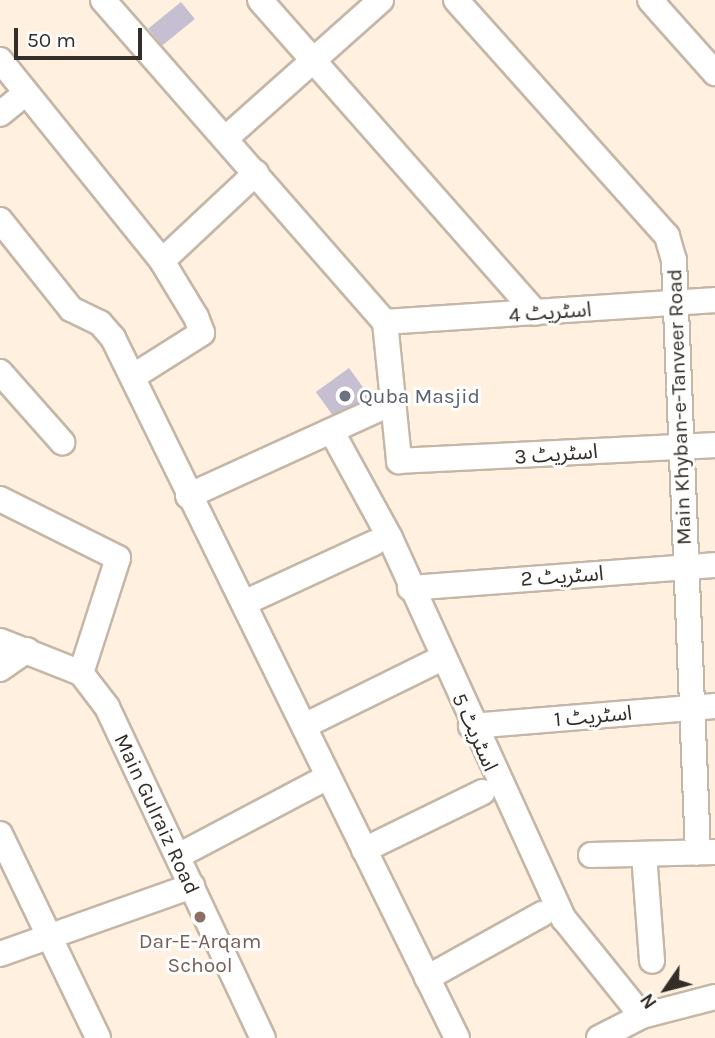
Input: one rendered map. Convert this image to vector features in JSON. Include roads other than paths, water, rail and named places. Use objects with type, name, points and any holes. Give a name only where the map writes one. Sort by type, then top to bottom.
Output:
[{"type":"street","points":[[103,0],[385,322],[390,404],[188,496]]},
{"type":"street","points":[[260,0],[536,313]]},
{"type":"street","points":[[225,139],[381,0]]},
{"type":"street","name":"Main Khyban-e-Tanveer Road","points":[[456,0],[667,236],[674,303],[685,567],[704,707],[706,853]]},
{"type":"street","points":[[650,0],[715,72]]},
{"type":"street","points":[[0,60],[162,261],[202,333],[134,376]]},
{"type":"street","points":[[0,114],[26,93]]},
{"type":"street","points":[[162,261],[256,173]]},
{"type":"street","points":[[0,220],[71,309],[107,328],[134,376],[188,496],[244,603],[457,1038]]},
{"type":"street","name":"اسٹریٹ 4","points":[[385,322],[715,300]]},
{"type":"street","points":[[0,372],[62,442]]},
{"type":"street","name":"اسٹریٹ 3","points":[[390,404],[399,461],[715,445]]},
{"type":"street","name":"اسٹریٹ 5","points":[[332,432],[354,464],[471,726],[564,919],[642,1016]]},
{"type":"street","points":[[0,499],[118,558],[81,673]]},
{"type":"street","points":[[244,603],[374,543]]},
{"type":"street","name":"اسٹریٹ 2","points":[[410,588],[715,565]]},
{"type":"street","name":"Main Gulraiz Road","points":[[0,641],[81,673],[107,707],[263,1038]]},
{"type":"street","points":[[0,669],[27,650]]},
{"type":"street","points":[[304,726],[432,663]]},
{"type":"street","name":"اسٹریٹ 1","points":[[471,726],[704,707]]},
{"type":"street","points":[[178,856],[328,777]]},
{"type":"street","points":[[364,850],[483,792]]},
{"type":"street","points":[[0,834],[98,1038]]},
{"type":"street","points":[[592,855],[706,853]]},
{"type":"street","points":[[644,854],[652,961]]},
{"type":"street","points":[[0,954],[192,887]]},
{"type":"street","points":[[427,978],[542,914]]},
{"type":"street","points":[[599,1038],[642,1016],[715,998]]},
{"type":"place","name":"Quba Masjid","points":[[345,396]]},
{"type":"place","name":"Dar-E-Arqam School","points":[[200,917]]}]
